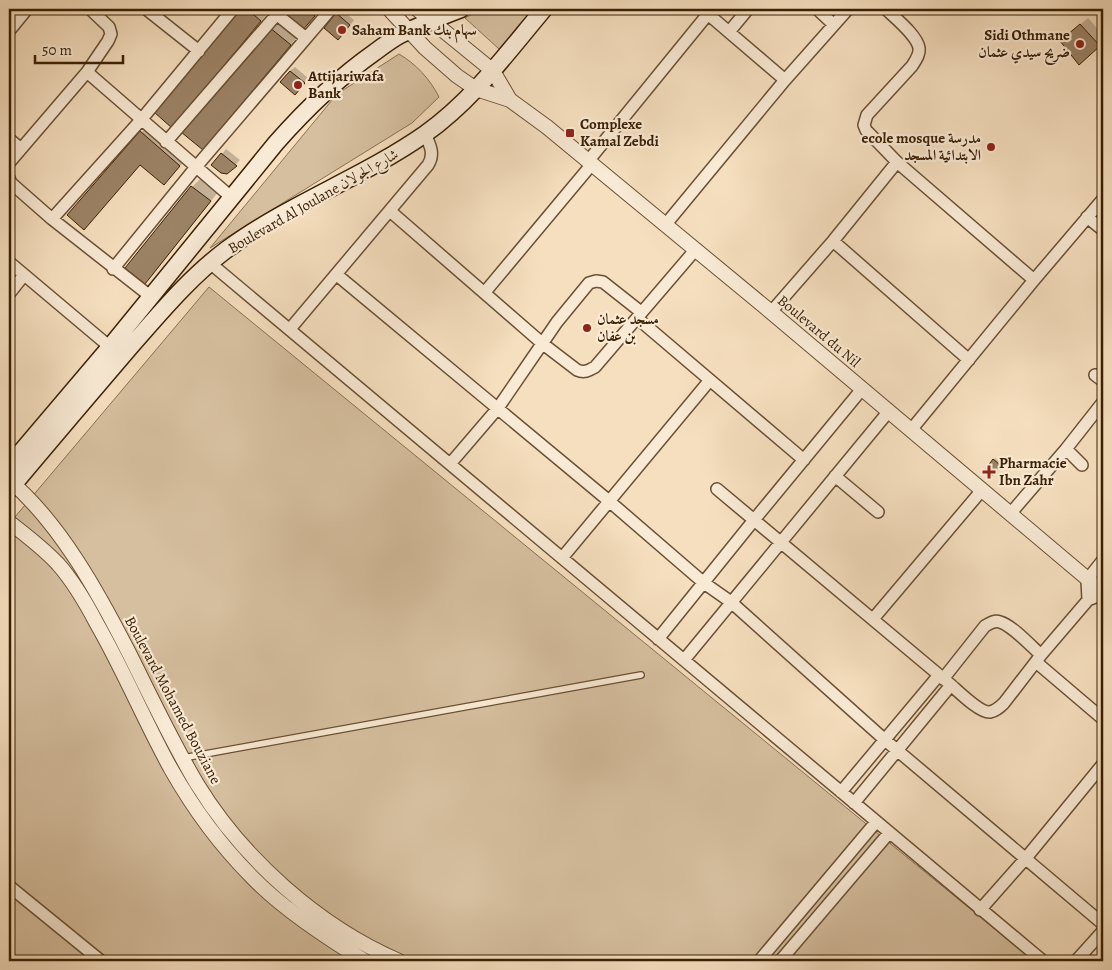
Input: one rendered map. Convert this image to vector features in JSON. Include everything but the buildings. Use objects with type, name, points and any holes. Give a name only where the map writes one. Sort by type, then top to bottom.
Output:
[{"type":"main road","points":[[9,466],[110,347],[276,143],[316,100],[359,63],[392,40],[410,30],[460,9]]},
{"type":"main road","name":"Boulevard Al Joulane شارع الجولان","points":[[10,485],[169,303],[210,263],[261,227],[385,160],[425,134],[450,114],[476,89],[544,9]]},
{"type":"street","points":[[11,24],[27,9]]},
{"type":"street","points":[[9,163],[87,72],[110,34],[104,13],[90,9]]},
{"type":"street","points":[[146,9],[198,50]]},
{"type":"street","points":[[52,218],[141,120],[233,9]]},
{"type":"street","points":[[113,268],[329,9]]},
{"type":"street","name":"Boulevard du Nil","points":[[389,9],[440,62],[457,76],[476,89],[510,100],[547,126],[912,430],[1103,593]]},
{"type":"street","name":"Boulevard du Nil","points":[[417,9],[493,71],[510,100]]},
{"type":"street","points":[[728,32],[748,9]]},
{"type":"street","points":[[817,9],[833,24]]},
{"type":"street","points":[[666,224],[785,80],[848,9]]},
{"type":"street","points":[[886,9],[912,35],[917,42],[919,50],[912,66],[872,109],[864,125],[870,135],[897,162],[1034,280]]},
{"type":"street","points":[[166,142],[274,11],[306,38]]},
{"type":"street","points":[[485,292],[591,162],[705,12],[785,80]]},
{"type":"street","points":[[87,72],[231,197]]},
{"type":"street","points":[[290,329],[390,212],[432,159],[432,151],[425,134]]},
{"type":"street","points":[[9,139],[21,149]]},
{"type":"street","points":[[771,312],[833,241],[897,162]]},
{"type":"street","points":[[9,178],[11,183],[52,218],[150,296]]},
{"type":"street","points":[[912,430],[1034,280],[1103,199]]},
{"type":"street","points":[[390,212],[543,344],[576,370],[586,372],[595,367],[696,249]]},
{"type":"street","points":[[1087,217],[1103,230]]},
{"type":"street","points":[[833,241],[969,360]]},
{"type":"street","points":[[9,262],[110,347]]},
{"type":"street","points":[[210,263],[1042,961]]},
{"type":"street","points":[[9,294],[24,275]]},
{"type":"street","points":[[337,275],[704,582],[731,602],[885,740],[1103,924]]},
{"type":"street","points":[[450,464],[498,408],[557,322],[588,283],[596,281],[603,282],[710,380],[804,460]]},
{"type":"street","points":[[562,558],[710,380]]},
{"type":"street","points":[[658,639],[862,389]]},
{"type":"street","points":[[1010,514],[1066,449],[1103,402]]},
{"type":"street","points":[[684,660],[888,411]]},
{"type":"street","points":[[1066,449],[1082,465]]},
{"type":"street","points":[[835,476],[878,512]]},
{"type":"street","name":"Boulevard Mohamed Bouziane","points":[[10,485],[26,495],[44,517],[95,590],[109,613],[182,758],[198,785],[232,833],[274,879],[333,924],[366,944],[400,961]]},
{"type":"street","points":[[716,489],[944,680],[980,709],[987,712],[993,712],[1004,703],[1088,600],[1103,593]]},
{"type":"street","points":[[873,619],[982,490]]},
{"type":"street","name":"Boulevard Mohamed Bouziane","points":[[9,522],[60,566],[78,592],[110,646],[171,769],[191,801],[225,848],[254,879],[302,919],[365,961]]},
{"type":"street","points":[[1088,600],[1088,580],[1103,560]]},
{"type":"street","points":[[854,803],[897,750],[944,680],[985,626],[992,622],[1000,622],[1008,626],[1038,659],[1103,719]]},
{"type":"street","points":[[841,792],[885,740],[944,680]]},
{"type":"street","points":[[980,910],[1026,858],[1103,764]]},
{"type":"street","points":[[759,961],[876,822]]},
{"type":"street","points":[[780,961],[890,833]]},
{"type":"street","points":[[9,886],[101,961]]},
{"type":"street","points":[[786,929],[799,939]]},
{"type":"street","points":[[1076,961],[1103,931]]},
{"type":"lane","points":[[182,758],[641,675]]},
{"type":"shaded area","points":[[482,9],[533,9],[499,49],[465,18]]},
{"type":"shaded area","points":[[399,54],[422,72],[439,97],[412,123],[210,248],[337,94]]},
{"type":"shaded area","points":[[209,287],[1034,961],[9,961],[9,524]]},
{"type":"place","name":"Saham Bank سهام بنك","points":[[342,30]]},
{"type":"place","name":"Sidi Othmane ضريح سيدي عثمان","points":[[1080,44]]},
{"type":"place","name":"Attijariwafa Bank","points":[[298,85]]},
{"type":"place","name":"Complexe Kamal Zebdi","points":[[570,133]]},
{"type":"place","name":"ecole mosque مدرسة الابتدائية المسجد","points":[[991,147]]},
{"type":"place","name":"مسجد عثمان بن عفان","points":[[587,328]]},
{"type":"place","name":"Pharmacie Ibn Zahr","points":[[989,472]]}]
